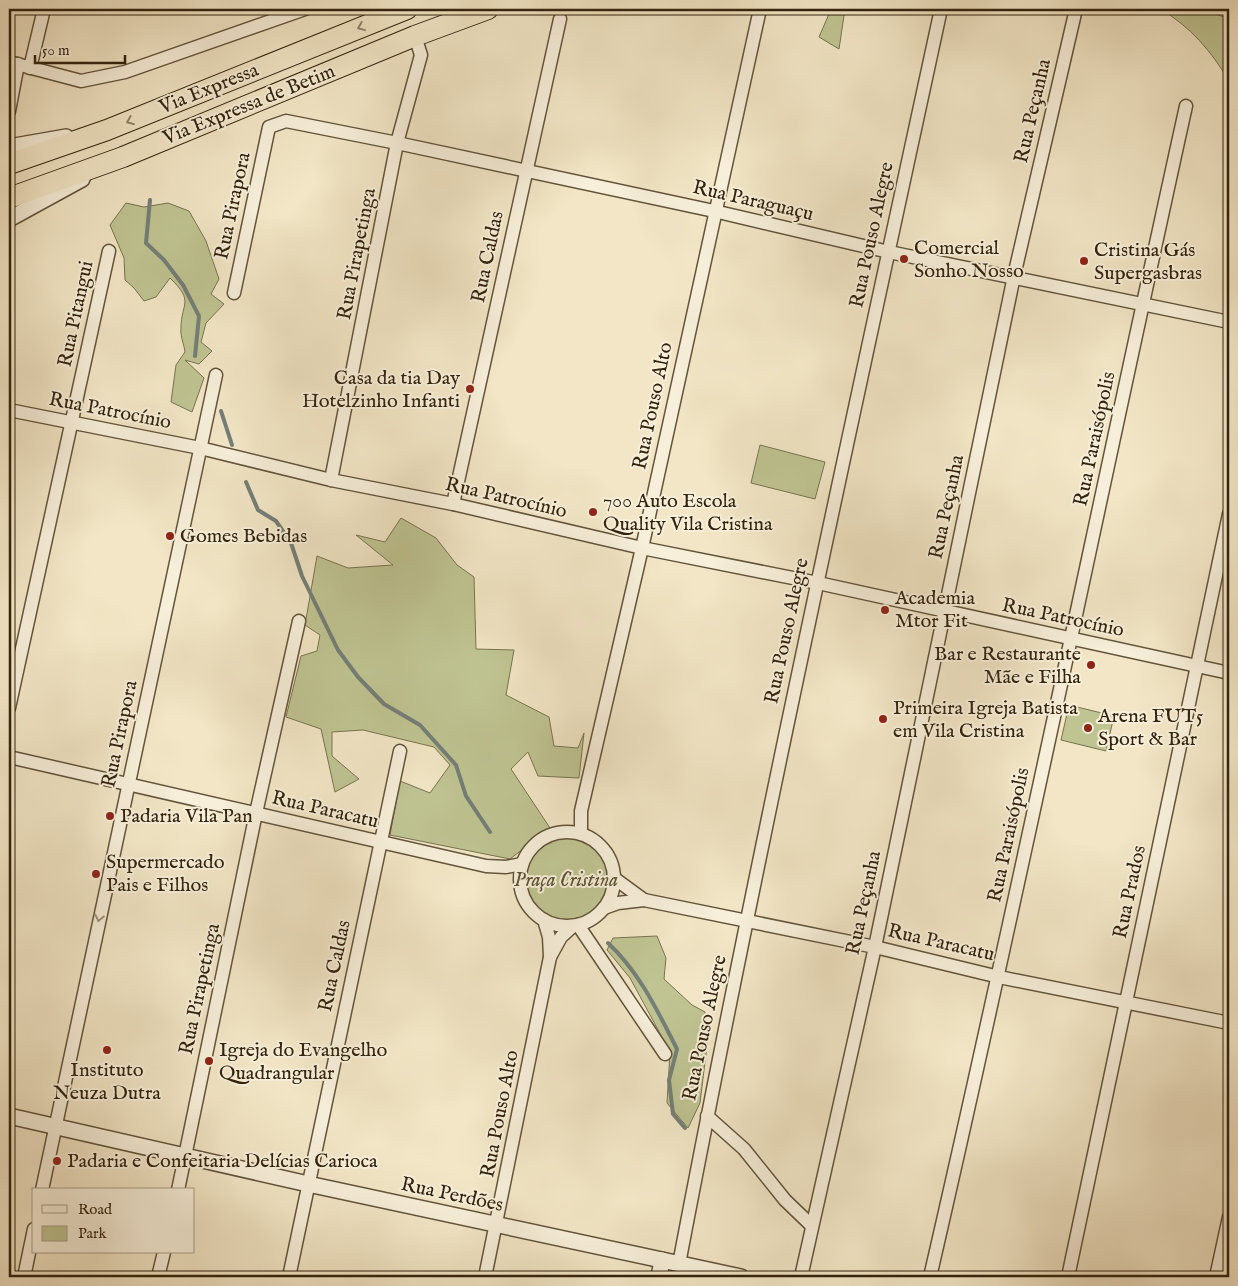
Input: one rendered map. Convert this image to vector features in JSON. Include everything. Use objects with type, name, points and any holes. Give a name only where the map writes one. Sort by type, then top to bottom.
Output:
[{"type":"highway","name":"Via Expressa","points":[[9,164],[107,130],[407,9]]},
{"type":"highway","name":"Via Expressa de Betim","points":[[9,198],[123,157],[415,36],[488,9]]},
{"type":"street","points":[[9,112],[19,65],[44,9]]},
{"type":"street","name":"Rua Pouso Alto","points":[[581,834],[581,811],[642,548],[714,211],[760,9]]},
{"type":"street","name":"Rua Pouso Alegre","points":[[686,1269],[707,1116],[818,583],[941,9]]},
{"type":"street","name":"Rua Peçanha","points":[[801,1277],[875,947],[1014,276],[1076,9]]},
{"type":"street","points":[[19,65],[81,81],[125,72],[299,10]]},
{"type":"street","name":"Rua Caldas","points":[[453,504],[560,19]]},
{"type":"street","name":"Rua Pirapetinga","points":[[331,480],[397,143],[421,55],[415,36]]},
{"type":"street","name":"Rua Paraisópolis","points":[[930,1277],[999,977],[1041,769],[1072,639],[1186,106]]},
{"type":"street","name":"Rua Paraguaçu","points":[[269,127],[286,121],[397,143],[714,211],[889,252],[1014,276],[1229,322]]},
{"type":"street","name":"Rua Pirapora","points":[[234,293],[269,127]]},
{"type":"street","points":[[9,147],[107,130]]},
{"type":"street","points":[[9,219],[123,157]]},
{"type":"street","name":"Rua Pitangui","points":[[9,708],[109,251]]},
{"type":"street","name":"Rua Pirapora","points":[[42,1188],[216,375]]},
{"type":"street","name":"Rua Patrocínio","points":[[9,410],[200,448],[331,480],[453,504],[642,548],[818,583],[1229,673]]},
{"type":"street","name":"Rua Prados","points":[[1068,1277],[1229,514]]},
{"type":"street","name":"Rua Pirapetinga","points":[[178,1188],[256,813],[300,621]]},
{"type":"street","name":"Rua Caldas","points":[[289,1277],[400,751]]},
{"type":"street","name":"Rua Paracatu","points":[[9,757],[486,866],[506,867],[522,864]]},
{"type":"street","name":"Rua Pouso Alto","points":[[564,832],[581,811]]},
{"type":"street","points":[[564,832],[581,834],[601,846],[612,866],[614,878],[611,894],[604,908],[588,922],[575,925],[558,925],[544,920],[528,905],[520,884],[522,864],[529,851],[539,841],[552,834],[564,832]]},
{"type":"street","name":"Rua Paracatu","points":[[486,866],[507,875],[520,884]]},
{"type":"street","name":"Rua Paracatu","points":[[614,878],[644,900]]},
{"type":"street","name":"Rua Paracatu","points":[[604,908],[618,903],[644,900],[747,923],[875,947],[999,977],[1229,1022]]},
{"type":"street","name":"Rua Pouso Alto","points":[[485,1277],[550,957],[549,937],[544,920]]},
{"type":"street","points":[[575,925],[665,1054]]},
{"type":"street","name":"Rua Pouso Alto","points":[[550,957],[561,937],[575,925]]},
{"type":"street","name":"Rua Perdões","points":[[9,1116],[308,1184],[662,1260],[686,1269],[741,1277]]},
{"type":"street","points":[[707,1116],[744,1149],[785,1200],[812,1226]]},
{"type":"street","points":[[1216,1277],[1229,1217]]},
{"type":"street","points":[[24,1277],[32,1239]]},
{"type":"street","points":[[158,1277],[164,1254]]},
{"type":"street","points":[[658,1277],[662,1260]]},
{"type":"green space","points":[[801,9],[845,9],[839,49],[819,37],[829,14],[801,12]]},
{"type":"green space","points":[[1160,9],[1203,9],[1229,19],[1229,81],[1208,50],[1191,32]]},
{"type":"green space","points":[[126,203],[144,207],[168,203],[189,211],[206,241],[219,279],[211,294],[224,304],[206,323],[201,342],[212,351],[199,364],[185,360],[204,378],[192,412],[171,402],[176,365],[185,352],[181,331],[184,298],[178,286],[170,278],[156,297],[144,301],[125,280],[124,258],[110,225]]},
{"type":"green space","points":[[760,445],[825,462],[815,499],[751,483]]},
{"type":"green space","points":[[401,518],[436,538],[457,565],[474,577],[476,649],[514,650],[506,695],[549,717],[554,746],[578,748],[584,733],[579,778],[538,776],[528,752],[511,769],[550,828],[510,859],[390,835],[400,781],[430,793],[450,765],[434,747],[363,730],[332,732],[332,756],[359,779],[335,792],[321,729],[286,717],[301,656],[317,651],[320,635],[305,625],[317,556],[348,568],[393,565],[356,535],[385,542]]},
{"type":"green space","name":"Arena FUT5 Sport & Bar","points":[[1069,705],[1114,716],[1106,751],[1061,740]]},
{"type":"green space","name":"Praça Cristina","points":[[566,837],[582,841],[596,850],[605,864],[609,880],[605,896],[596,910],[582,919],[566,923],[550,919],[536,910],[527,896],[523,880],[527,864],[536,850],[550,841]]},
{"type":"green space","points":[[657,936],[666,958],[664,979],[692,1005],[705,1012],[708,1037],[700,1103],[688,1128],[667,1103],[670,1052],[630,978],[607,950],[613,938]]},
{"type":"waterway","points":[[150,200],[146,243],[164,260],[183,285],[199,316],[195,356]]},
{"type":"waterway","points":[[221,411],[232,445]]},
{"type":"waterway","points":[[246,482],[258,510],[276,521],[291,543],[302,576],[338,650],[358,677],[384,704],[420,725],[456,765],[466,796],[490,832]]},
{"type":"waterway","points":[[608,943],[639,979],[677,1049],[669,1080],[673,1114],[685,1128]]},
{"type":"place","name":"Comercial Sonho Nosso","points":[[904,259]]},
{"type":"place","name":"Cristina Gás Supergasbras","points":[[1084,261]]},
{"type":"place","name":"Casa da tia Day Hotelzinho Infanti","points":[[470,389]]},
{"type":"place","name":"700 Auto Escola Quality Vila Cristina","points":[[593,512]]},
{"type":"place","name":"Gomes Bebidas","points":[[170,536]]},
{"type":"place","name":"Academia Mtor Fit","points":[[885,610]]},
{"type":"place","name":"Bar e Restaurante Mãe e Filha","points":[[1091,665]]},
{"type":"place","name":"Primeira Igreja Batista em Vila Cristina","points":[[883,719]]},
{"type":"place","name":"Arena FUT5 Sport & Bar","points":[[1088,728]]},
{"type":"place","name":"Padaria Vila Pan","points":[[110,816]]},
{"type":"place","name":"Supermercado Pais e Filhos","points":[[96,874]]},
{"type":"place","name":"Instituto Neuza Dutra","points":[[107,1050]]},
{"type":"place","name":"Igreja do Evangelho Quadrangular","points":[[209,1061]]},
{"type":"place","name":"Padaria e Confeitaria Delícias Carioca","points":[[57,1161]]}]
